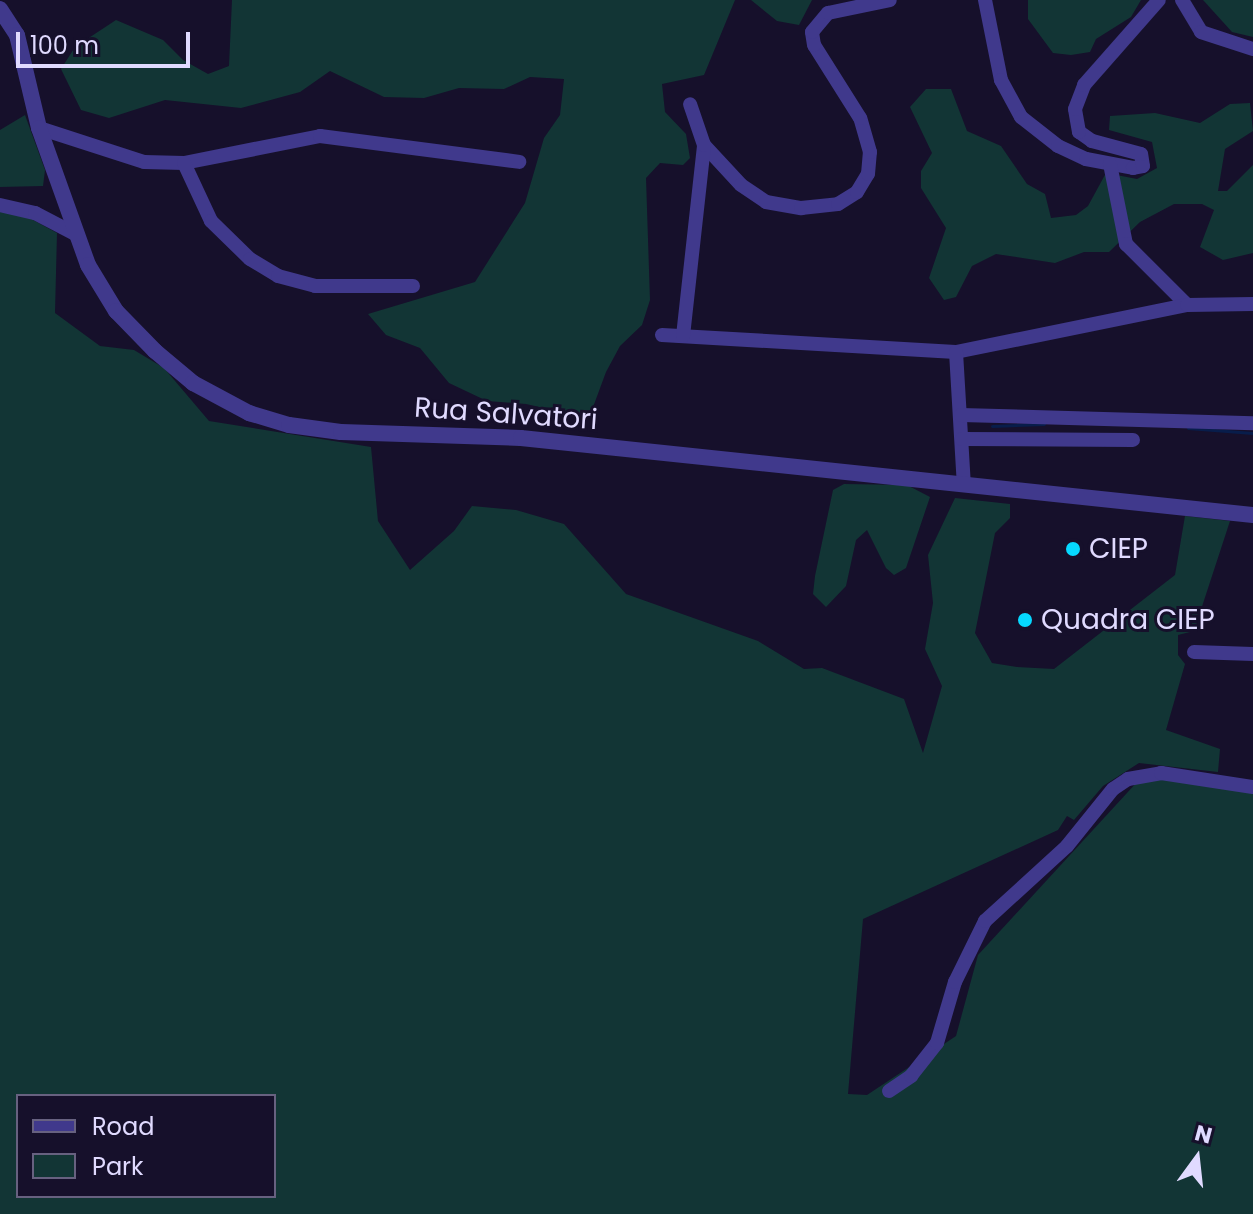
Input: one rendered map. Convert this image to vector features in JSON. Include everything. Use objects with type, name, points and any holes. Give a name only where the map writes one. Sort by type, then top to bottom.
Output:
[{"type":"street","points":[[690,104],[704,145],[741,185],[766,202],[813,207],[838,204],[857,192],[868,174],[870,152],[860,118],[814,45],[812,32],[828,13],[890,0]]},
{"type":"street","points":[[985,0],[1001,80],[1021,117],[1058,146],[1110,164],[1133,168],[1144,162],[1141,154],[1092,141],[1079,132],[1075,109],[1084,85],[1159,0]]},
{"type":"street","points":[[1182,0],[1201,32],[1253,49]]},
{"type":"street","name":"Rua Salvatori","points":[[0,9],[17,35],[39,128],[88,265],[116,311],[155,351],[193,383],[249,413],[289,425],[521,438],[1253,515]]},
{"type":"street","points":[[39,128],[124,158],[184,163],[320,136],[519,162]]},
{"type":"street","points":[[683,336],[704,145]]},
{"type":"street","points":[[184,163],[211,221],[250,259],[278,276],[315,286],[413,286]]},
{"type":"street","points":[[1110,164],[1126,244],[1187,305]]},
{"type":"street","points":[[0,205],[35,213],[77,235]]},
{"type":"street","points":[[662,335],[956,352],[1187,305],[1253,304]]},
{"type":"street","points":[[956,352],[964,485]]},
{"type":"street","points":[[961,415],[1253,423]]},
{"type":"street","points":[[962,439],[1133,440]]},
{"type":"street","points":[[1194,652],[1253,654]]},
{"type":"street","points":[[889,1091],[926,1061],[937,1043],[955,982],[985,921],[1067,846],[1113,789],[1128,779],[1161,773],[1253,787]]},
{"type":"green space","points":[[232,0],[735,0],[704,75],[662,84],[665,112],[686,134],[690,158],[683,165],[660,163],[646,178],[650,300],[642,325],[620,346],[606,372],[589,418],[526,404],[487,401],[449,383],[420,348],[386,335],[368,314],[475,282],[525,203],[544,138],[560,115],[564,79],[530,77],[504,89],[459,88],[424,98],[384,97],[330,71],[300,92],[241,108],[165,100],[109,118],[81,110],[61,69],[75,47],[116,20],[163,40],[183,60],[208,74],[229,66]]},
{"type":"green space","points":[[751,0],[812,0],[799,25],[777,21]]},
{"type":"green space","points":[[1028,0],[1141,0],[1131,17],[1096,39],[1090,52],[1071,55],[1053,53],[1028,19]]},
{"type":"green space","points":[[1203,0],[1253,0],[1253,37],[1232,32]]},
{"type":"green space","points":[[926,89],[951,89],[967,131],[1001,146],[1027,184],[1045,194],[1051,218],[1076,215],[1088,206],[1106,173],[1137,179],[1157,168],[1152,142],[1109,130],[1110,116],[1155,113],[1200,123],[1230,104],[1250,103],[1253,131],[1225,149],[1218,191],[1227,191],[1253,165],[1253,253],[1223,260],[1200,247],[1214,210],[1202,204],[1174,204],[1140,222],[1109,252],[1084,252],[1055,263],[996,254],[972,266],[956,297],[944,300],[929,278],[946,228],[921,188],[921,171],[932,153],[910,107]]},
{"type":"green space","points":[[25,115],[45,170],[43,186],[0,187],[0,130]]},
{"type":"green space","points":[[0,211],[22,214],[57,233],[55,313],[100,346],[134,350],[164,368],[209,421],[371,447],[378,521],[410,570],[454,531],[472,506],[516,510],[564,524],[626,594],[758,641],[804,669],[822,668],[904,699],[923,753],[942,686],[925,649],[933,603],[928,555],[955,498],[1010,504],[1010,518],[995,533],[975,633],[992,663],[1017,667],[1054,669],[1175,575],[1185,516],[1230,521],[1194,631],[1178,635],[1178,655],[1185,664],[1166,730],[1220,749],[1218,772],[1139,763],[1103,786],[1074,820],[1067,816],[1058,830],[863,919],[848,1094],[867,1095],[956,1036],[978,955],[1138,781],[1152,778],[1253,793],[1253,1214],[0,1214]]},
{"type":"green space","points":[[844,484],[907,485],[930,497],[906,568],[894,575],[886,568],[867,530],[856,540],[846,586],[826,607],[813,594],[815,576],[833,490]]},
{"type":"waterway","points":[[992,426],[1044,424]]},
{"type":"waterway","points":[[1188,428],[1253,433]]},
{"type":"place","name":"CIEP","points":[[1073,549]]},
{"type":"place","name":"Quadra CIEP","points":[[1025,620]]}]
